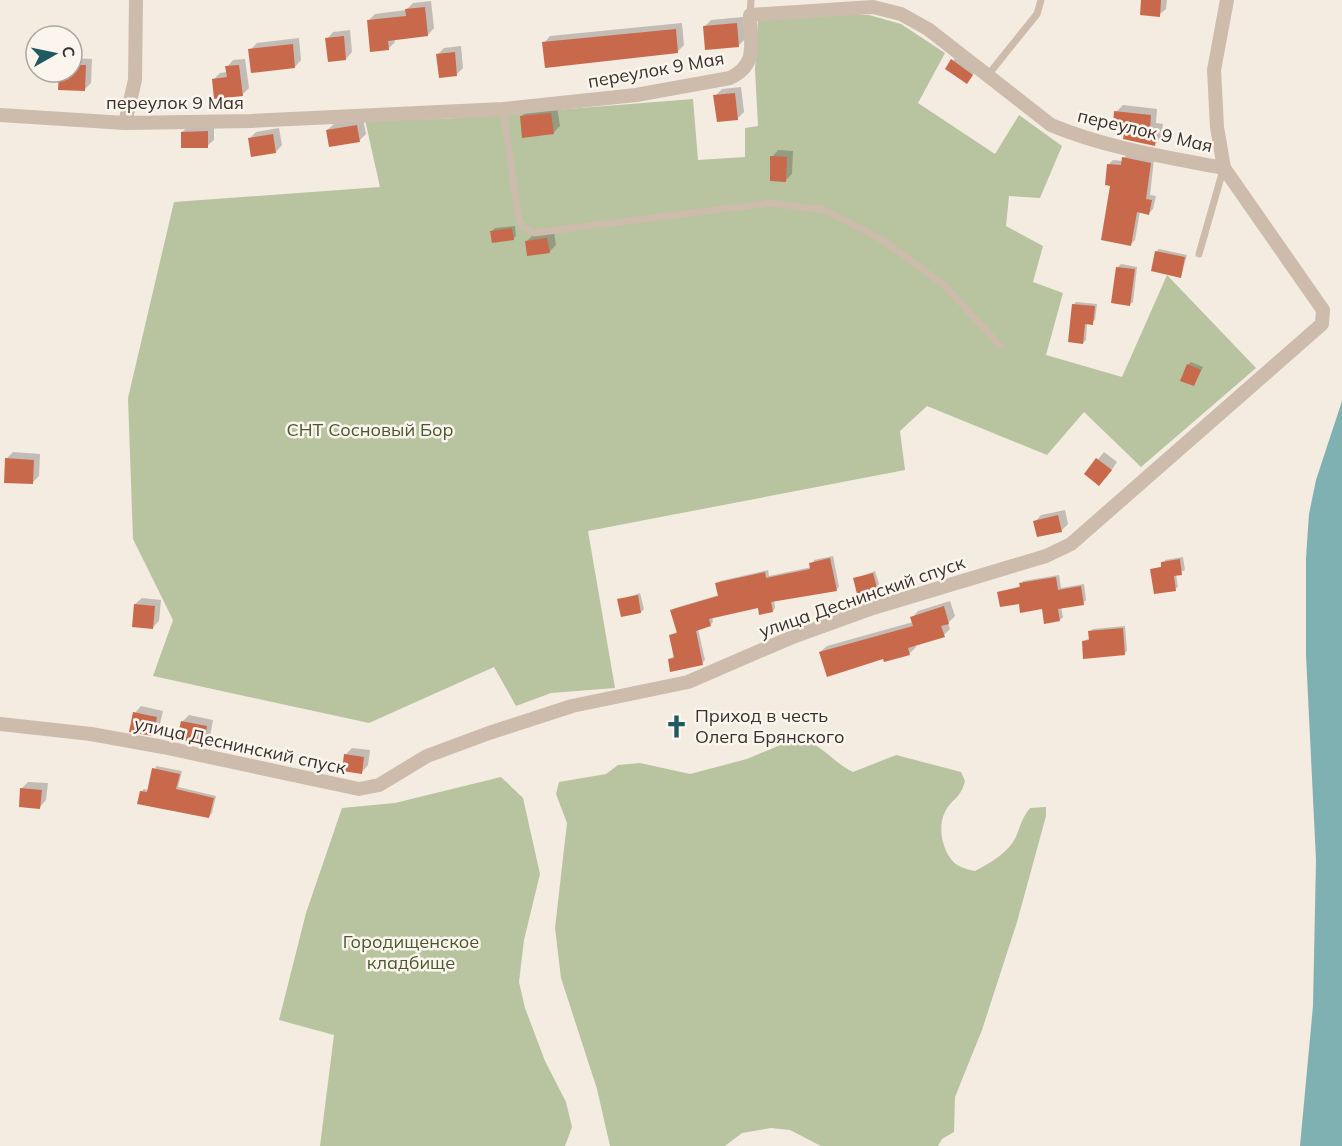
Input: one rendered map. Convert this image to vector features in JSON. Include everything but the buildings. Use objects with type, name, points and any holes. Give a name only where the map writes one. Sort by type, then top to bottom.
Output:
[{"type":"street","points":[[125,123],[135,80],[136,0]]},
{"type":"street","name":"улица Деснинский спуск","points":[[0,724],[91,734],[153,745],[359,789],[380,785],[427,756],[489,732],[572,706],[688,682],[790,638],[873,608],[1046,556],[1071,544],[1322,324],[1323,310],[1224,168],[1216,117],[1214,70],[1227,0]]},
{"type":"street","name":"переулок 9 Мая","points":[[0,115],[125,123],[251,121],[503,109],[636,95],[730,78],[743,72],[748,64],[750,15],[873,7],[901,14],[928,29],[1051,124],[1075,135],[1141,152],[1224,168]]},
{"type":"lane","points":[[750,15],[751,0]]},
{"type":"lane","points":[[988,75],[1037,14],[1041,0]]},
{"type":"lane","points":[[503,109],[519,221],[523,227],[534,232],[770,203],[825,210],[884,241],[945,286],[1000,346]]},
{"type":"lane","points":[[1199,254],[1224,168]]},
{"type":"green space","name":"СНТ Сосновый Бор","points":[[770,15],[869,15],[901,24],[945,53],[918,103],[995,154],[1019,115],[1062,146],[1040,198],[1009,196],[1006,226],[1043,246],[1033,282],[1063,293],[1046,355],[1122,377],[1167,275],[1256,368],[1141,467],[1084,412],[1047,455],[927,406],[900,431],[905,470],[588,531],[615,688],[551,693],[516,706],[494,667],[369,723],[153,676],[173,620],[133,539],[128,398],[174,202],[380,187],[365,120],[442,119],[693,99],[698,160],[745,157],[745,128],[758,126],[755,70],[758,21]]},
{"type":"green space","points":[[807,740],[853,772],[896,755],[961,772],[965,781],[961,792],[945,812],[941,826],[943,843],[950,858],[966,869],[975,871],[1001,855],[1013,842],[1030,808],[1046,807],[1046,816],[1017,922],[982,1030],[955,1097],[954,1132],[942,1139],[938,1146],[821,1146],[790,1130],[771,1128],[742,1133],[725,1146],[610,1146],[597,1089],[561,978],[555,928],[567,823],[556,794],[559,782],[606,774],[618,765],[640,763],[690,774],[747,759],[785,743]]},
{"type":"green space","name":"Городищенское кладбище","points":[[501,777],[523,798],[540,874],[524,940],[519,982],[525,1008],[545,1061],[566,1102],[572,1127],[565,1146],[320,1146],[334,1035],[279,1020],[306,913],[342,808],[395,803]]},
{"type":"water","points":[[1342,401],[1342,1146],[1300,1146],[1313,1006],[1316,860],[1306,655],[1306,558],[1309,514],[1316,480]]},
{"type":"place","name":"Приход в честь Олега Брянского","points":[[677,726]]}]
